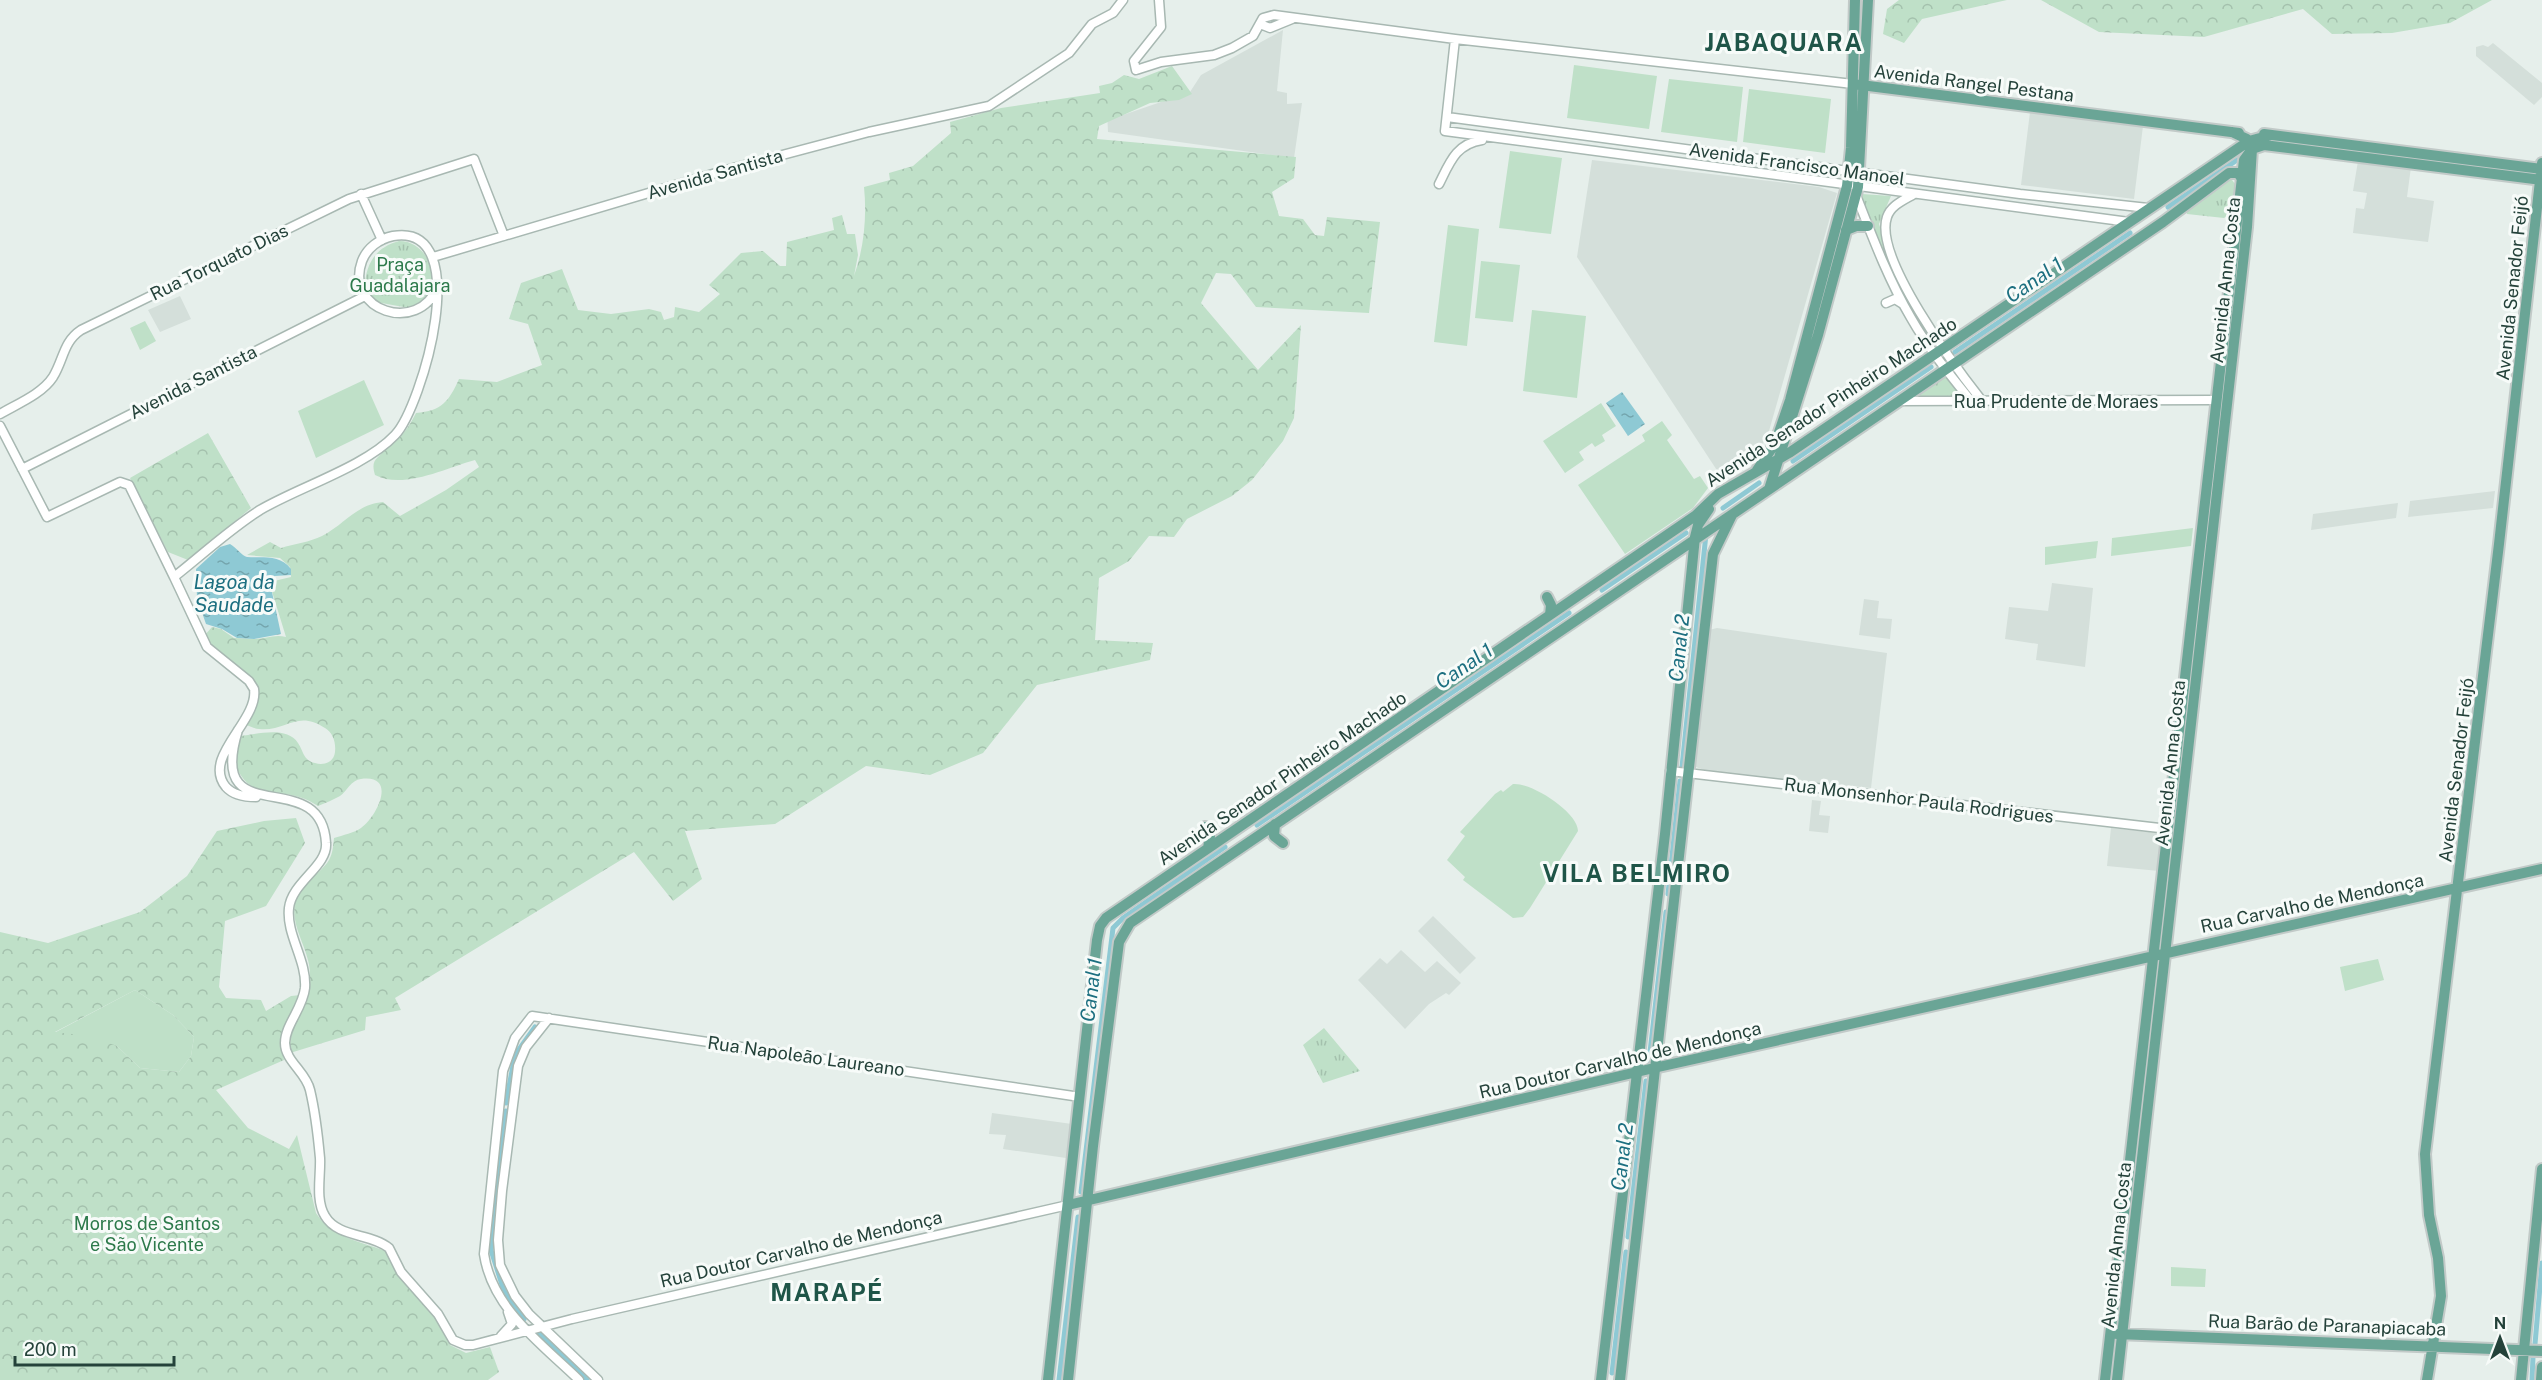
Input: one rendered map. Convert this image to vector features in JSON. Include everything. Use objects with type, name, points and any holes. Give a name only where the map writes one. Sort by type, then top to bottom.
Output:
[{"type":"main road","points":[[1766,489],[1785,456],[1856,188],[1852,170],[1855,0]]},
{"type":"main road","points":[[1852,170],[1865,85],[1868,0]]},
{"type":"main road","name":"Avenida Rangel Pestana","points":[[1853,84],[2271,135],[2541,174]]},
{"type":"main road","points":[[2232,132],[2250,150],[2541,174]]},
{"type":"main road","name":"Avenida Senador Pinheiro Machado","points":[[1048,1380],[1100,926],[1114,912],[1695,516],[1718,494],[1785,456],[2152,206],[2250,150],[2271,135]]},
{"type":"main road","name":"Avenida Anna Costa","points":[[2105,1380],[2159,953],[2244,160],[2250,150]]},
{"type":"main road","name":"Avenida Anna Costa","points":[[2117,1380],[2159,953],[2168,829],[2238,321],[2250,150]]},
{"type":"main road","name":"Avenida Senador Feijó","points":[[2427,1380],[2441,1305],[2441,1286],[2429,1215],[2425,1154],[2459,888],[2542,163]]},
{"type":"main road","name":"Avenida Senador Pinheiro Machado","points":[[1068,1380],[1093,1146],[1121,935],[1141,915],[2188,204],[2229,173],[2238,173],[2242,180]]},
{"type":"main road","points":[[1766,489],[1765,477],[1754,474],[1775,444],[1856,188]]},
{"type":"main road","points":[[2187,218],[2183,212],[2188,204]]},
{"type":"main road","points":[[2152,206],[2167,217]]},
{"type":"main road","points":[[2129,222],[2133,230],[2144,234]]},
{"type":"main road","points":[[1846,230],[1856,226],[1868,226]]},
{"type":"main road","points":[[1791,428],[1800,437],[1816,435]]},
{"type":"main road","points":[[1785,456],[1794,470]]},
{"type":"main road","points":[[1601,1380],[1695,537],[1698,525],[1718,499],[1731,488]]},
{"type":"main road","points":[[1718,499],[1715,509],[1719,515],[1730,513]]},
{"type":"main road","points":[[1620,1380],[1713,554],[1730,513]]},
{"type":"main road","points":[[1588,589],[1600,604]]},
{"type":"main road","points":[[1547,597],[1551,605],[1550,615]]},
{"type":"main road","points":[[1570,601],[1583,616]]},
{"type":"main road","points":[[1275,824],[1274,836],[1282,843]]},
{"type":"main road","points":[[1227,835],[1238,846],[1250,841],[1247,828],[1240,826]]},
{"type":"main road","points":[[1205,828],[1210,837],[1208,848]]},
{"type":"main road","name":"Rua Carvalho de Mendonça","points":[[2159,953],[2260,933],[2542,869]]},
{"type":"main road","name":"Rua Doutor Carvalho de Mendonça","points":[[1089,1200],[2159,953]]},
{"type":"main road","points":[[2521,1380],[2539,1235],[2542,1169]]},
{"type":"main road","points":[[1068,1205],[1089,1200]]},
{"type":"main road","name":"Rua Barão de Paranapiacaba","points":[[2110,1334],[2542,1351]]},
{"type":"main road","points":[[2541,1380],[2542,1367]]},
{"type":"street","name":"Avenida Santista","points":[[434,258],[726,170],[869,132],[999,102],[1069,52],[1089,27],[1113,13],[1123,0]]},
{"type":"street","name":"Avenida Rangel Pestana","points":[[1159,0],[1161,27],[1134,61],[1133,67],[1136,70],[1170,60],[1214,56],[1253,36],[1268,15],[1455,39],[1853,84]]},
{"type":"street","points":[[1446,124],[1455,39]]},
{"type":"street","name":"Avenida Francisco Manoel","points":[[1446,124],[1491,138],[1856,188],[1916,188],[2152,206]]},
{"type":"street","name":"Avenida Francisco Manoel","points":[[1446,124],[1574,132],[1744,159],[1852,170],[1916,188],[2129,222]]},
{"type":"street","points":[[1439,184],[1451,159],[1460,148],[1470,142],[1491,138]]},
{"type":"street","name":"Rua Torquato Dias","points":[[0,414],[46,384],[52,377],[69,339],[81,330],[361,194],[474,159],[504,236]]},
{"type":"street","points":[[1743,171],[1744,159]]},
{"type":"street","points":[[1856,188],[1868,226],[1904,305],[1939,351]]},
{"type":"street","points":[[1916,188],[1890,211],[1884,233],[1912,299],[1939,351],[1971,401]]},
{"type":"street","points":[[361,194],[382,240]]},
{"type":"street","points":[[174,577],[258,511],[360,459],[396,434],[409,412],[423,374],[433,320],[438,286],[434,258],[422,242],[402,236],[382,240],[374,245],[363,260],[360,279],[366,296],[373,305],[395,313],[417,311],[427,313],[433,320]]},
{"type":"street","points":[[417,311],[429,303],[438,286]]},
{"type":"street","name":"Avenida Santista","points":[[22,469],[366,296]]},
{"type":"street","points":[[1886,303],[1895,299],[1904,305]]},
{"type":"street","points":[[1948,366],[1982,401]]},
{"type":"street","name":"Rua Prudente de Moraes","points":[[1895,401],[2217,400]]},
{"type":"street","points":[[0,426],[47,517],[120,482],[132,488],[207,647],[249,681],[254,689],[252,704],[220,762],[219,774],[226,787],[241,796],[272,797]]},
{"type":"street","points":[[226,787],[233,789],[236,777],[231,757],[238,730]]},
{"type":"street","points":[[220,762],[252,793],[272,797]]},
{"type":"street","name":"Rua Monsenhor Paula Rodrigues","points":[[1670,771],[2168,829]]},
{"type":"street","points":[[219,774],[236,777]]},
{"type":"street","name":"Rua Doutor Carvalho de Mendonça","points":[[272,797],[305,804],[318,817],[326,839],[325,854],[295,891],[288,911],[303,960],[305,987],[300,1008],[288,1030],[285,1043],[288,1056],[302,1073],[310,1088],[320,1156],[321,1208],[327,1219],[337,1226],[388,1248],[401,1272],[438,1314],[453,1340],[465,1346],[541,1326],[1068,1205]]},
{"type":"street","name":"Rua Napoleão Laureano","points":[[499,1105],[508,1054],[520,1031],[532,1016],[1080,1097]]},
{"type":"street","points":[[549,1018],[532,1038],[522,1056],[512,1107],[499,1227],[499,1259],[515,1296],[541,1326],[598,1380]]},
{"type":"street","points":[[500,1337],[512,1324],[507,1309],[491,1282],[484,1254],[499,1105],[512,1107]]},
{"type":"street","points":[[507,1309],[579,1380]]},
{"type":"street","points":[[557,1358],[565,1349]]},
{"type":"shaded area","points":[[1283,30],[1277,91],[1287,93],[1287,104],[1302,103],[1294,158],[1108,132],[1107,110],[1123,115],[1190,92],[1201,75]]},
{"type":"shaded area","points":[[2493,43],[2542,83],[2542,97],[2534,105],[2476,56],[2476,47],[2483,45],[2488,47]]},
{"type":"shaded area","points":[[2030,112],[2143,126],[2134,199],[2021,185]]},
{"type":"shaded area","points":[[1592,160],[1819,187],[1837,193],[1767,438],[1747,464],[1724,481],[1577,257]]},
{"type":"shaded area","points":[[2358,161],[2411,167],[2407,197],[2434,201],[2428,242],[2353,233],[2356,208],[2364,209],[2367,193],[2353,191]]},
{"type":"shaded area","points":[[180,296],[191,319],[160,332],[148,310]]},
{"type":"shaded area","points":[[2495,491],[2493,508],[2408,517],[2410,501]]},
{"type":"shaded area","points":[[2398,503],[2396,518],[2311,530],[2313,514]]},
{"type":"shaded area","points":[[2052,583],[2093,588],[2085,667],[2036,660],[2038,644],[2005,639],[2009,607],[2048,611]]},
{"type":"shaded area","points":[[1864,599],[1879,601],[1877,618],[1892,619],[1890,639],[1859,635]]},
{"type":"shaded area","points":[[1717,628],[1887,653],[1871,788],[1709,772],[1696,767],[1693,763],[1709,630]]},
{"type":"shaded area","points":[[1812,800],[1821,801],[1819,815],[1830,816],[1828,833],[1809,831]]},
{"type":"shaded area","points":[[2111,828],[2158,833],[2162,838],[2159,871],[2107,866]]},
{"type":"shaded area","points":[[1433,916],[1476,958],[1460,974],[1418,931]]},
{"type":"shaded area","points":[[1401,950],[1425,972],[1437,961],[1461,983],[1449,995],[1446,993],[1429,1004],[1405,1029],[1358,980],[1380,958],[1387,964]]},
{"type":"shaded area","points":[[992,1113],[1072,1124],[1066,1158],[1003,1149],[1006,1135],[989,1134]]},
{"type":"green space","points":[[1899,0],[2007,0],[1922,19],[1904,43],[1883,34],[1887,9]]},
{"type":"green space","points":[[2041,0],[2492,0],[2450,23],[2392,33],[2332,34],[2303,9],[2204,37],[2099,32]]},
{"type":"green space","points":[[1574,65],[1657,76],[1649,129],[1567,118]]},
{"type":"green space","points":[[1172,66],[1192,94],[1179,100],[1150,103],[1099,126],[1097,139],[1296,157],[1294,178],[1272,192],[1279,216],[1303,219],[1315,235],[1324,236],[1327,217],[1380,222],[1369,313],[1256,307],[1231,274],[1216,273],[1201,303],[1258,370],[1301,325],[1294,418],[1283,441],[1252,480],[1232,496],[1187,519],[1174,537],[1149,536],[1129,561],[1099,578],[1095,640],[1153,643],[1150,660],[1037,685],[983,753],[930,775],[866,766],[775,824],[685,831],[702,879],[673,901],[634,852],[395,998],[401,1010],[366,1017],[365,1030],[290,1053],[292,1032],[307,995],[310,974],[307,956],[295,921],[297,896],[305,884],[329,860],[334,838],[355,831],[367,823],[378,806],[381,789],[379,783],[372,779],[361,779],[340,796],[318,806],[291,795],[257,789],[247,783],[239,773],[232,756],[241,736],[272,732],[287,734],[298,743],[308,760],[318,764],[331,761],[335,748],[330,732],[315,723],[299,721],[268,729],[257,729],[246,725],[255,693],[204,636],[212,627],[221,629],[234,638],[286,637],[270,585],[274,581],[291,577],[290,567],[280,558],[247,555],[270,542],[281,548],[317,538],[366,506],[383,502],[400,516],[446,490],[479,467],[475,460],[425,476],[398,480],[375,475],[374,465],[376,459],[403,434],[416,413],[432,410],[443,404],[459,379],[497,382],[542,365],[528,324],[509,319],[521,283],[562,269],[578,310],[611,314],[649,309],[661,312],[664,320],[674,317],[675,307],[699,312],[720,294],[709,285],[741,253],[763,251],[780,266],[786,266],[787,242],[834,230],[832,218],[842,215],[847,234],[855,234],[858,255],[854,276],[864,232],[864,187],[890,180],[889,173],[913,166],[951,133],[950,122],[1001,108],[1100,93],[1099,86],[1112,83],[1124,75],[1139,79]]},
{"type":"green space","points":[[1669,79],[1743,87],[1737,142],[1661,132]]},
{"type":"green space","points":[[1749,89],[1831,99],[1825,153],[1743,142]]},
{"type":"green space","points":[[1510,151],[1562,158],[1551,234],[1499,228]]},
{"type":"green space","points":[[2229,176],[2235,184],[2233,212],[2224,218],[2187,214],[2185,210]]},
{"type":"green space","points":[[1862,194],[1891,196],[1879,224],[1898,277],[1892,277],[1859,197]]},
{"type":"green space","points":[[1448,225],[1479,229],[1467,346],[1434,342]]},
{"type":"green space","name":"Praça Guadalajara","points":[[399,241],[414,245],[425,254],[436,283],[430,299],[409,308],[376,302],[365,288],[367,271],[373,258],[384,248]]},
{"type":"green space","points":[[1481,261],[1520,265],[1513,322],[1475,318]]},
{"type":"green space","points":[[1532,310],[1586,316],[1577,398],[1523,391]]},
{"type":"green space","points":[[145,321],[156,341],[140,350],[130,328]]},
{"type":"green space","points":[[1944,371],[1968,400],[1900,400]]},
{"type":"green space","points":[[364,380],[384,425],[316,458],[298,411]]},
{"type":"green space","points":[[1601,403],[1616,426],[1602,435],[1605,441],[1595,447],[1592,443],[1579,452],[1584,460],[1565,473],[1543,441]]},
{"type":"green space","points":[[1662,421],[1672,435],[1667,440],[1694,479],[1700,476],[1708,488],[1693,508],[1625,554],[1578,485],[1645,441],[1642,435]]},
{"type":"green space","points":[[208,433],[251,508],[188,560],[168,552],[130,478]]},
{"type":"green space","points":[[2193,528],[2191,546],[2111,556],[2112,538]]},
{"type":"green space","points":[[2098,541],[2096,558],[2045,565],[2045,547]]},
{"type":"green space","points":[[1513,784],[1531,788],[1562,807],[1576,823],[1578,831],[1530,908],[1523,917],[1513,918],[1463,880],[1465,877],[1447,860],[1465,836],[1460,832],[1495,794],[1501,790],[1503,792]]},
{"type":"green space","name":"Morros de Santos e São Vicente","points":[[296,818],[305,843],[266,906],[225,921],[219,987],[226,998],[261,1000],[266,1011],[291,996],[301,995],[280,1039],[284,1060],[216,1090],[248,1128],[289,1149],[297,1135],[316,1213],[322,1221],[339,1234],[389,1252],[403,1281],[434,1313],[450,1345],[466,1353],[490,1347],[499,1372],[488,1380],[0,1380],[0,932],[48,943],[140,912],[187,876],[217,831],[264,821]],"holes":[[[135,990],[173,1015],[194,1037],[191,1056],[179,1072],[140,1068],[117,1046],[89,1036],[55,1032]]]},
{"type":"green space","points":[[2378,959],[2384,980],[2345,991],[2340,967]]},
{"type":"green space","points":[[135,990],[173,1015],[194,1037],[191,1056],[179,1072],[140,1068],[117,1046],[54,1033]]},
{"type":"green space","points":[[1324,1028],[1360,1071],[1323,1083],[1303,1045]]},
{"type":"green space","points":[[2171,1267],[2206,1269],[2205,1287],[2171,1286]]},
{"type":"water","points":[[1622,392],[1645,424],[1628,436],[1606,403]]},
{"type":"water","name":"Lagoa da Saudade","points":[[230,544],[247,557],[276,559],[287,564],[291,569],[291,575],[275,576],[270,583],[281,634],[254,639],[237,638],[222,629],[206,624],[197,598],[196,569],[220,547]]},
{"type":"waterway","name":"Canal 1","points":[[2168,207],[2237,160]]},
{"type":"waterway","name":"Canal 1","points":[[1955,352],[2130,233]]},
{"type":"waterway","name":"Canal 1","points":[[1793,461],[1931,367]]},
{"type":"waterway","name":"Canal 1","points":[[1723,508],[1759,483]]},
{"type":"waterway","name":"Canal 1","points":[[1602,590],[1686,533]]},
{"type":"waterway","name":"Canal 2","points":[[1682,767],[1706,534]]},
{"type":"waterway","name":"Canal 1","points":[[1257,825],[1569,613]]},
{"type":"waterway","name":"Canal 2","points":[[1668,894],[1680,781]]},
{"type":"waterway","name":"Canal 1","points":[[1081,1192],[1113,928],[1123,918],[1225,847]]},
{"type":"waterway","name":"Canal 2","points":[[1649,1061],[1666,912]]},
{"type":"waterway","points":[[506,1103],[515,1055],[535,1027]]},
{"type":"waterway","name":"Canal 2","points":[[1628,1237],[1646,1081]]},
{"type":"waterway","points":[[506,1111],[491,1250],[504,1291],[524,1319]]},
{"type":"waterway","name":"Canal 1","points":[[1059,1380],[1078,1217]]},
{"type":"waterway","name":"Canal 2","points":[[1612,1373],[1626,1252]]},
{"type":"waterway","points":[[2535,1344],[2542,1263]]},
{"type":"waterway","points":[[538,1332],[587,1380]]},
{"type":"waterway","points":[[2532,1380],[2533,1357]]},
{"type":"district","name":"JABAQUARA","points":[[1784,42]]},
{"type":"district","name":"VILA BELMIRO","points":[[1637,873]]},
{"type":"district","name":"MARAPÉ","points":[[827,1292]]}]
